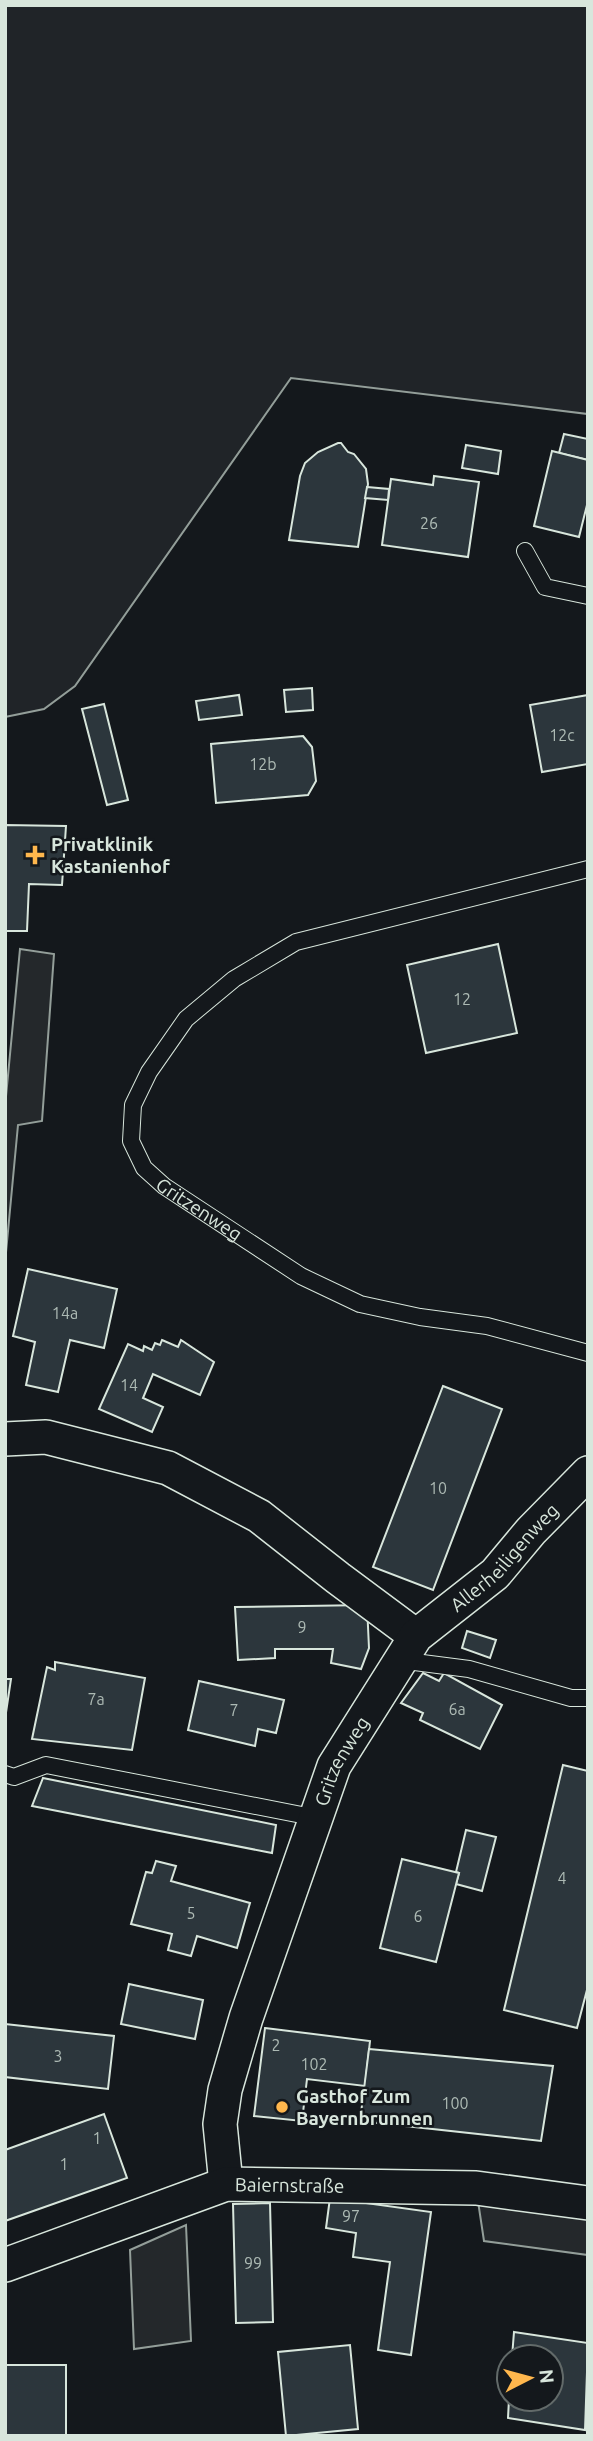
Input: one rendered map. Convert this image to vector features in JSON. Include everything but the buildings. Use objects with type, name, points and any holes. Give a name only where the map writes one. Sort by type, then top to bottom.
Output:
[{"type":"street","points":[[5,1439],[46,1437],[168,1468],[259,1516],[338,1578],[407,1648]]},
{"type":"street","name":"Allerheiligenweg","points":[[407,1648],[495,1574],[531,1531],[588,1473]]},
{"type":"street","name":"Gritzenweg","points":[[226,2184],[220,2124],[225,2090],[246,2018],[334,1766],[407,1648]]},
{"type":"street","name":"Baiernstraße","points":[[5,2264],[226,2184],[475,2188],[588,2203]]},
{"type":"lane","points":[[525,551],[545,587],[588,596]]},
{"type":"lane","name":"Gritzenweg","points":[[588,869],[296,942],[234,979],[186,1019],[149,1072],[133,1105],[131,1140],[144,1168],[164,1186],[301,1276],[360,1304],[420,1317],[487,1326],[588,1353]]},
{"type":"lane","points":[[407,1648],[469,1670],[571,1698],[588,1698]]},
{"type":"lane","points":[[5,1774],[14,1777],[46,1765],[317,1818]]},
{"type":"shaded area","points":[[5,5],[588,5],[588,414],[291,378],[75,686],[44,709],[5,717]]},
{"type":"shaded area","points":[[20,949],[54,954],[42,1121],[18,1125],[5,1263],[5,1107]]},
{"type":"shaded area","points":[[476,2188],[588,2206],[588,2255],[484,2241]]},
{"type":"shaded area","points":[[186,2225],[191,2341],[134,2349],[130,2250]]},
{"type":"place","name":"Privatklinik Kastanienhof","points":[[35,855]]},
{"type":"place","name":"Gasthof Zum Bayernbrunnen","points":[[282,2107]]}]
